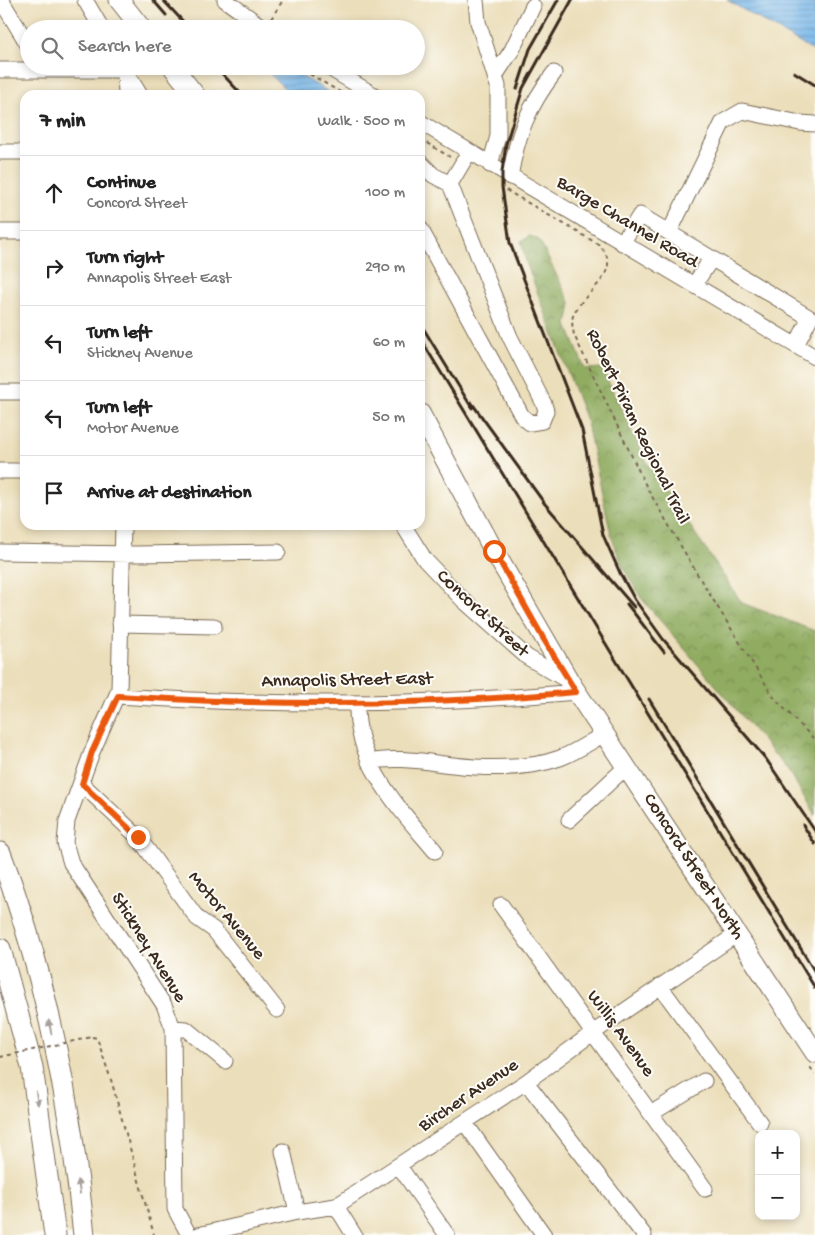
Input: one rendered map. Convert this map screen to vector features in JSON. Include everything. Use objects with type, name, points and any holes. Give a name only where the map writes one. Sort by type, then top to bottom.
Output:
[{"type":"highway","points":[[0,853],[28,940],[48,1017],[70,1126],[84,1235]]},
{"type":"highway","points":[[0,949],[32,1067],[55,1235]]},
{"type":"highway","points":[[47,1235],[50,1189]]},
{"type":"main road","points":[[119,0],[135,20]]},
{"type":"main road","points":[[179,75],[191,90]]},
{"type":"main road","name":"Concord Street","points":[[425,422],[494,551],[573,687]]},
{"type":"main road","name":"Concord Street North","points":[[573,687],[815,1053]]},
{"type":"street","points":[[1,0],[20,31]]},
{"type":"street","points":[[85,0],[97,20]]},
{"type":"street","points":[[225,0],[261,20]]},
{"type":"street","points":[[476,0],[478,22],[498,86],[498,136],[490,165]]},
{"type":"street","points":[[495,76],[512,50],[533,6]]},
{"type":"street","points":[[0,70],[20,69]]},
{"type":"street","points":[[506,182],[525,117],[554,73]]},
{"type":"street","points":[[125,75],[126,90]]},
{"type":"street","points":[[128,75],[137,90]]},
{"type":"street","points":[[341,75],[366,90]]},
{"type":"street","points":[[670,232],[723,122],[742,111],[800,123],[815,124]]},
{"type":"street","name":"Barge Channel Road","points":[[425,126],[466,158],[490,165],[506,182],[622,243],[815,357]]},
{"type":"street","points":[[0,152],[20,152]]},
{"type":"street","points":[[450,184],[466,158]]},
{"type":"street","points":[[425,167],[433,175],[450,184],[510,338],[544,404],[546,411],[542,421],[530,423],[522,416],[425,237]]},
{"type":"street","points":[[622,243],[640,215],[670,232],[813,318],[796,345]]},
{"type":"street","points":[[0,232],[20,232]]},
{"type":"street","points":[[694,285],[712,258]]},
{"type":"street","points":[[0,392],[20,392]]},
{"type":"street","points":[[0,470],[20,471]]},
{"type":"street","points":[[118,696],[123,530]]},
{"type":"street","name":"Concord Street","points":[[406,530],[425,560],[464,601],[527,657],[573,687]]},
{"type":"street","points":[[0,552],[278,552]]},
{"type":"street","points":[[120,624],[214,626]]},
{"type":"street","name":"Annapolis Street East","points":[[118,696],[244,702],[357,703],[573,687]]},
{"type":"street","name":"Stickney Avenue","points":[[118,696],[92,752],[67,822],[65,842],[71,863],[164,1005],[173,1028],[174,1209],[189,1235]]},
{"type":"street","points":[[357,703],[358,728],[369,762],[392,799],[435,851]]},
{"type":"street","points":[[369,762],[382,759],[400,759],[456,766],[512,768],[561,758],[604,734]]},
{"type":"street","points":[[569,820],[626,767]]},
{"type":"street","name":"Motor Avenue","points":[[82,784],[138,837],[197,918],[214,930],[277,1010]]},
{"type":"street","name":"Willis Avenue","points":[[500,905],[594,1032],[705,1188]]},
{"type":"street","name":"Bircher Avenue","points":[[198,1235],[297,1212],[336,1206],[526,1082],[594,1032],[737,934]]},
{"type":"street","points":[[660,986],[760,1123]]},
{"type":"street","points":[[173,1028],[186,1030],[225,1061]]},
{"type":"street","points":[[652,1113],[704,1081]]},
{"type":"street","points":[[526,1082],[644,1235]]},
{"type":"street","points":[[465,1123],[544,1235]]},
{"type":"street","points":[[283,1151],[297,1212]]},
{"type":"street","points":[[399,1166],[447,1235]]},
{"type":"street","points":[[336,1206],[354,1235]]},
{"type":"path","points":[[270,20],[283,0]]},
{"type":"path","points":[[311,75],[337,90]]},
{"type":"path","points":[[425,141],[466,158]]},
{"type":"path","name":"Robert Piram Regional Trail","points":[[506,182],[598,244],[606,253],[608,261],[606,272],[573,315],[574,335],[647,488],[702,582],[775,699],[815,740]]},
{"type":"path","points":[[0,1057],[92,1037],[97,1038],[112,1082],[154,1235]]},
{"type":"green space","points":[[530,236],[539,240],[571,304],[567,325],[585,369],[602,368],[645,459],[742,603],[815,631],[815,815],[787,769],[641,598],[622,566],[611,535],[587,423],[526,262],[521,241]]},
{"type":"water","points":[[727,0],[815,0],[815,52]]},
{"type":"water","points":[[271,75],[300,75],[325,90],[286,90]]},
{"type":"railway","points":[[153,0],[166,15]]},
{"type":"railway","points":[[163,0],[182,20]]},
{"type":"railway","points":[[517,89],[530,49],[558,0]]},
{"type":"railway","points":[[572,0],[523,88],[506,144],[502,187],[510,243],[582,430],[603,535],[620,573],[635,600],[663,639],[766,759],[815,831]]},
{"type":"railway","points":[[794,72],[815,85]]},
{"type":"railway","points":[[223,75],[237,90]]},
{"type":"railway","points":[[425,331],[472,408]]},
{"type":"railway","points":[[425,346],[815,988]]},
{"type":"railway","points":[[471,402],[545,504],[634,607]]},
{"type":"railway","points":[[627,604],[664,652]]},
{"type":"railway","points":[[649,699],[815,972]]},
{"type":"railway","points":[[803,825],[815,844]]},
{"type":"route","points":[[138,837],[115,813],[82,784],[92,752],[118,696],[244,702],[357,703],[576,692],[494,551]]}]
